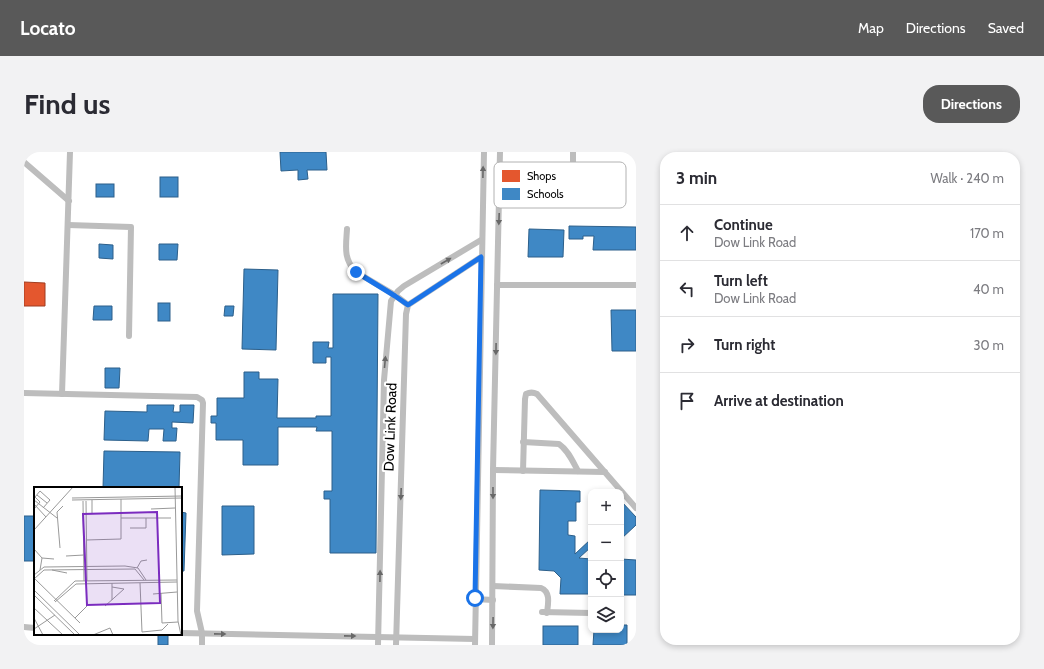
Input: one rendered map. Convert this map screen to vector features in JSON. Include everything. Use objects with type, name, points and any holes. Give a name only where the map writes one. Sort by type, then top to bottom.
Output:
[{"type":"lane","points":[[62,394],[70,152]]},
{"type":"lane","points":[[182,633],[379,636],[476,642],[475,598],[484,152]]},
{"type":"lane","points":[[500,152],[500,162]]},
{"type":"lane","points":[[573,152],[573,162]]},
{"type":"lane","points":[[24,162],[68,201]]},
{"type":"lane","points":[[492,645],[493,470],[499,208]]},
{"type":"lane","points":[[68,225],[131,227],[129,336]]},
{"type":"lane","points":[[347,229],[346,255],[347,261],[351,267],[356,272],[408,305],[481,257]]},
{"type":"lane","points":[[378,645],[384,380],[391,301],[398,291],[404,286],[482,240]]},
{"type":"lane","points":[[497,285],[636,285]]},
{"type":"lane","name":"Dow Link Road","points":[[396,645],[405,322],[408,305]]},
{"type":"lane","points":[[523,471],[525,399],[526,394],[534,392],[636,508]]},
{"type":"lane","points":[[24,393],[197,397],[202,400],[197,611],[202,633],[202,645]]},
{"type":"lane","points":[[523,442],[559,444],[564,447],[578,471]]},
{"type":"lane","points":[[493,470],[605,472]]},
{"type":"lane","points":[[493,586],[541,588],[545,590],[548,595],[544,613],[588,613]]},
{"type":"lane","points":[[475,598],[493,600]]},
{"type":"lane","points":[[24,627],[34,628]]},
{"type":"building: Shops","points":[[24,282],[45,283],[45,306],[24,306]]},
{"type":"building: Schools","points":[[280,152],[326,152],[327,170],[307,170],[308,179],[298,180],[298,170],[281,171]]},
{"type":"building: Schools","points":[[160,177],[178,177],[178,197],[160,197]]},
{"type":"building: Schools","points":[[96,184],[114,184],[114,197],[96,197]]},
{"type":"building: Schools","points":[[569,226],[636,227],[636,250],[593,250],[594,236],[583,236],[583,239],[569,239]]},
{"type":"building: Schools","points":[[529,229],[564,230],[563,257],[528,257]]},
{"type":"building: Schools","points":[[99,244],[113,245],[113,259],[99,258]]},
{"type":"building: Schools","points":[[159,244],[178,244],[177,260],[159,260]]},
{"type":"building: Schools","points":[[244,269],[278,270],[276,350],[242,349]]},
{"type":"building: Schools","points":[[333,294],[378,294],[376,553],[330,553],[330,499],[324,499],[324,491],[332,491],[332,431],[316,431],[317,427],[278,427],[278,465],[243,465],[243,440],[216,440],[216,423],[211,423],[211,416],[217,416],[217,398],[244,398],[244,372],[259,372],[259,379],[278,379],[277,418],[316,418],[316,416],[331,416],[331,357],[326,357],[326,363],[313,363],[313,342],[329,342],[328,348],[333,348]]},
{"type":"building: Schools","points":[[158,303],[170,303],[170,321],[158,321]]},
{"type":"building: Schools","points":[[94,306],[112,306],[112,320],[93,320]]},
{"type":"building: Schools","points":[[225,306],[234,306],[233,316],[224,316]]},
{"type":"building: Schools","points":[[611,310],[636,310],[636,351],[612,351]]},
{"type":"building: Schools","points":[[105,368],[120,368],[119,388],[105,388]]},
{"type":"building: Schools","points":[[147,405],[174,405],[173,412],[180,412],[180,405],[194,405],[193,423],[172,422],[172,428],[177,428],[176,441],[163,441],[164,429],[149,429],[148,441],[104,440],[105,411],[147,412]]},
{"type":"building: Schools","points":[[104,451],[180,452],[179,487],[103,487]]},
{"type":"building: Schools","points":[[540,490],[580,491],[580,502],[576,502],[576,521],[568,521],[568,535],[575,536],[575,554],[588,542],[588,550],[579,558],[588,559],[588,594],[560,594],[561,578],[554,571],[539,570]]},
{"type":"building: Schools","points":[[624,504],[636,517],[636,525],[624,536]]},
{"type":"building: Schools","points":[[222,506],[254,506],[254,554],[222,555]]},
{"type":"building: Schools","points":[[182,512],[186,513],[184,571],[182,571]]},
{"type":"building: Schools","points":[[24,516],[34,516],[34,561],[24,561]]},
{"type":"building: Schools","points":[[624,559],[636,560],[636,595],[624,595]]},
{"type":"building: Schools","points":[[624,625],[627,625],[627,645],[593,645],[594,633],[624,633]]},
{"type":"building: Schools","points":[[543,626],[578,626],[578,645],[543,645]]},
{"type":"building: Schools","points":[[158,635],[168,635],[168,645],[158,645]]},
{"type":"route","points":[[356,272],[408,305],[481,257],[475,598]]}]
